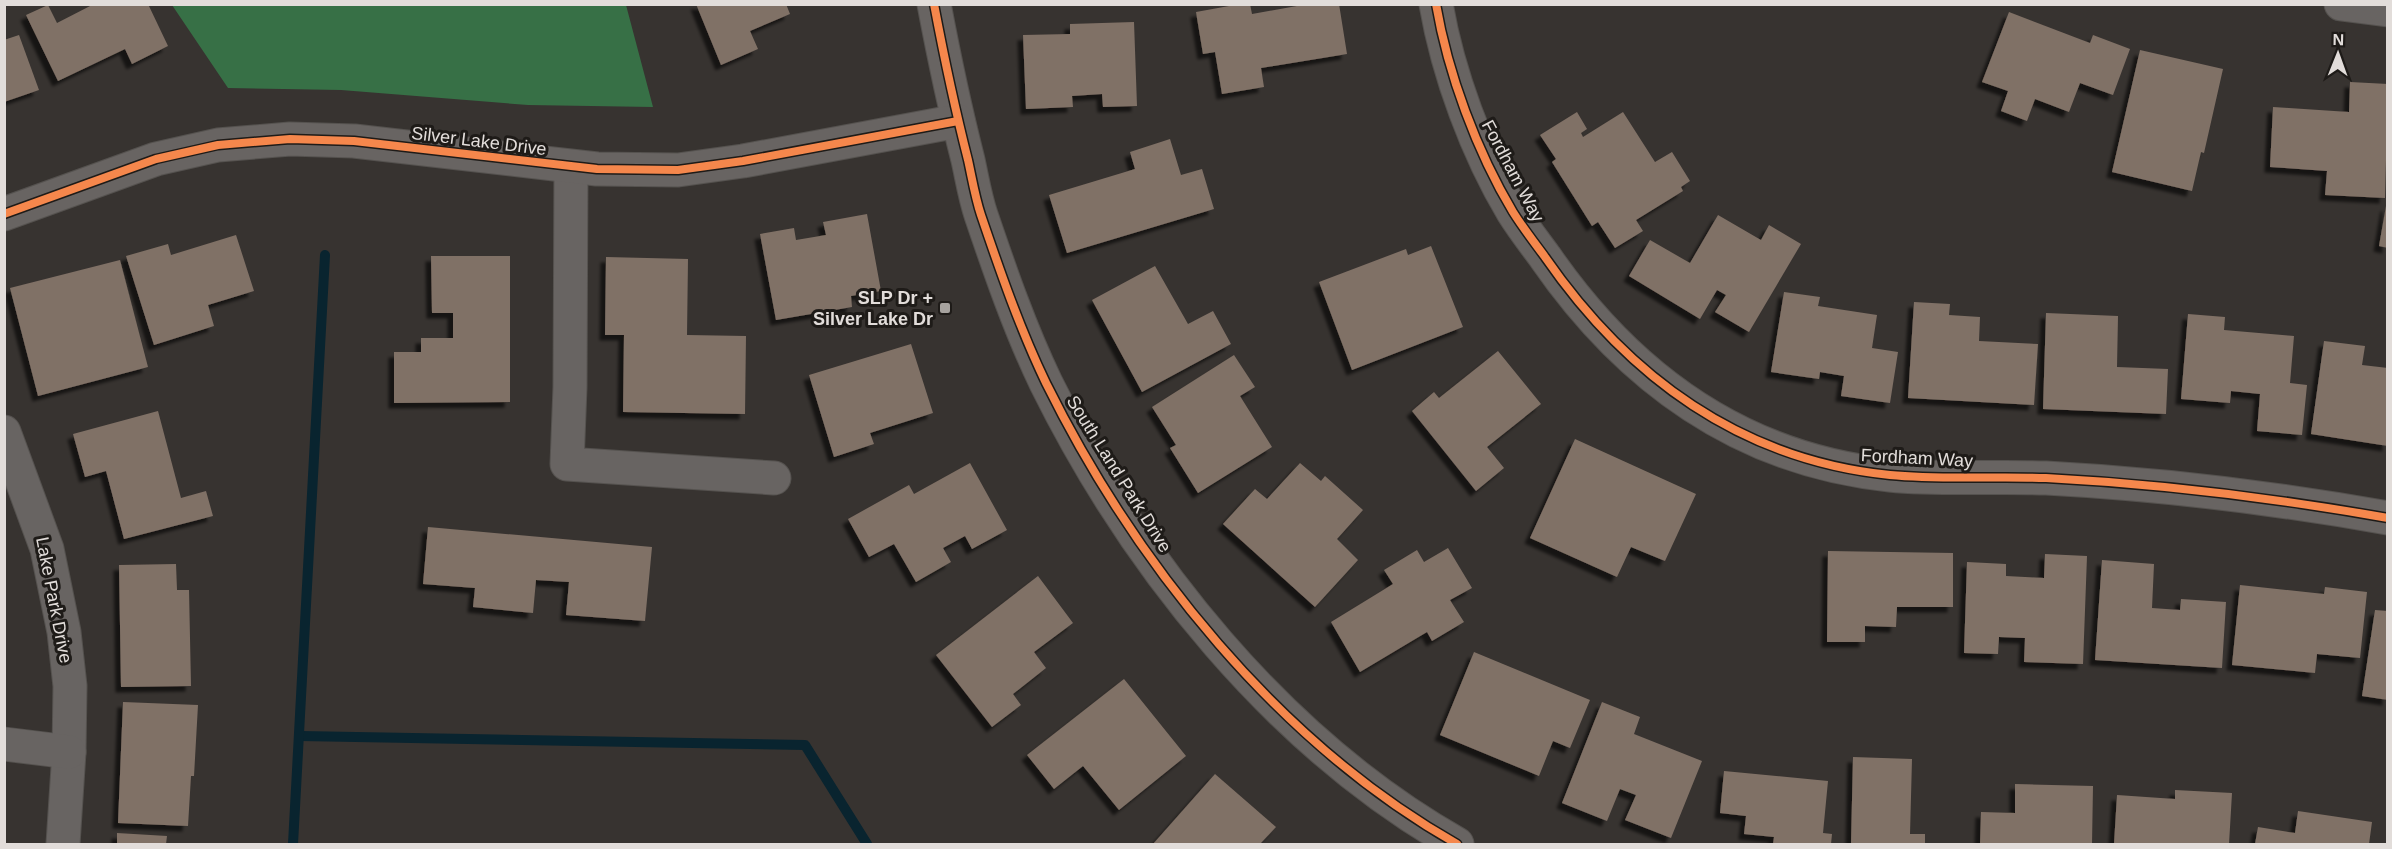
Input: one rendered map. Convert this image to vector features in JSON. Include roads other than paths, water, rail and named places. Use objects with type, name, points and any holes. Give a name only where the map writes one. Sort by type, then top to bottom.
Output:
[{"type":"street","name":"South Land Park Drive","points":[[934,4],[958,121],[980,212],[1026,337],[1045,381],[1073,434],[1136,537],[1210,633],[1264,693],[1296,724],[1377,791],[1457,844]]},
{"type":"street","name":"Fordham Way","points":[[1436,4],[1442,36],[1465,111],[1513,212],[1564,285],[1625,351],[1685,401],[1720,423],[1770,448],[1810,461],[1858,471],[1893,475],[2047,478],[2182,489],[2318,506],[2388,519]]},
{"type":"street","points":[[2341,4],[2388,10]]},
{"type":"street","name":"Silver Lake Drive","points":[[4,214],[156,159],[218,145],[290,139],[354,141],[597,170],[678,170],[743,161],[958,121]]},
{"type":"street","points":[[571,166],[570,387],[567,464],[774,478]]},
{"type":"street","name":"Lake Park Drive","points":[[4,432],[47,549],[62,622],[70,686],[69,752],[63,844]]},
{"type":"street","points":[[4,744],[69,752]]},
{"type":"waterway","points":[[293,844],[325,255]]},
{"type":"waterway","points":[[300,736],[805,745],[867,844]]},
{"type":"place","name":"SLP Dr + Silver Lake Dr","points":[[945,308]]}]
